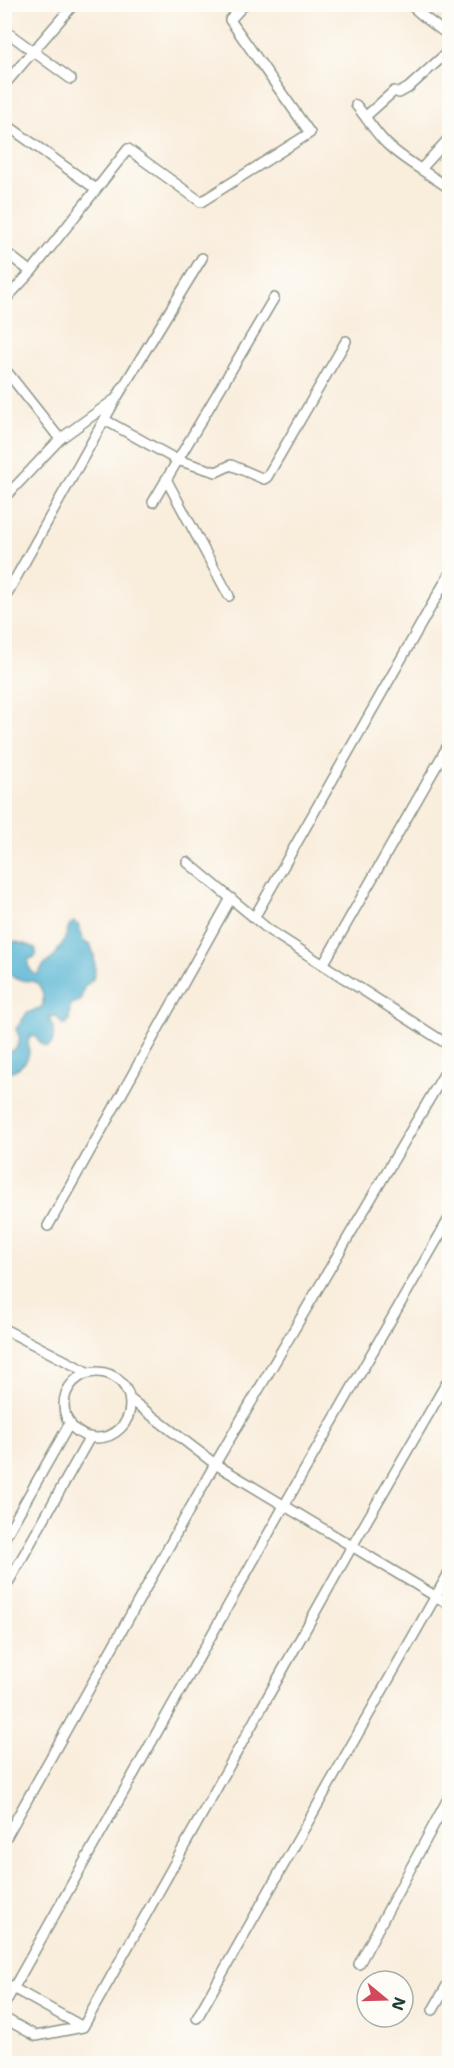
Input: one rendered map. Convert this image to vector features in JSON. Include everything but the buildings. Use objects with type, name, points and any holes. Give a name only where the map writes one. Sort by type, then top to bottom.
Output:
[{"type":"street","points":[[4,85],[74,4]]},
{"type":"street","points":[[4,301],[31,272],[128,149],[201,202],[310,133],[230,20],[245,4]]},
{"type":"street","points":[[410,4],[421,16],[450,37]]},
{"type":"street","points":[[4,30],[32,53],[71,79]]},
{"type":"street","points":[[366,116],[394,91],[399,93],[408,88],[450,50]]},
{"type":"street","points":[[356,105],[389,146],[450,189]]},
{"type":"street","points":[[4,123],[96,189]]},
{"type":"street","points":[[422,168],[450,136]]},
{"type":"street","points":[[4,251],[31,272]]},
{"type":"street","points":[[4,599],[117,397],[202,258]]},
{"type":"street","points":[[153,502],[274,298]]},
{"type":"street","points":[[105,420],[177,460],[216,472],[231,465],[260,478],[267,477],[346,341]]},
{"type":"street","points":[[4,368],[60,439]]},
{"type":"street","points":[[4,482],[8,494],[60,439],[117,397]]},
{"type":"street","points":[[166,479],[229,596]]},
{"type":"street","points":[[254,918],[450,573]]},
{"type":"street","points":[[323,965],[450,742]]},
{"type":"street","points":[[187,862],[268,930],[450,1046]]},
{"type":"street","points":[[48,1226],[231,898]]},
{"type":"street","points":[[4,1841],[215,1464],[450,1064]]},
{"type":"street","points":[[4,2005],[284,1506],[450,1217]]},
{"type":"street","points":[[4,1329],[89,1373],[110,1375],[120,1382],[130,1399],[215,1464],[351,1548],[450,1605]]},
{"type":"street","points":[[89,1373],[74,1382],[67,1393],[64,1406],[66,1418],[74,1429],[97,1439],[110,1436],[120,1429],[128,1418],[130,1399]]},
{"type":"street","points":[[4,2018],[36,2036],[83,2027],[351,1548],[450,1377]]},
{"type":"street","points":[[4,1539],[70,1424]]},
{"type":"street","points":[[4,1590],[90,1437]]},
{"type":"street","points":[[197,2018],[450,1571]]},
{"type":"street","points":[[359,1964],[450,1795]]},
{"type":"street","points":[[433,2010],[450,1980]]},
{"type":"street","points":[[4,1983],[83,2027]]},
{"type":"water","points":[[74,922],[79,926],[83,941],[91,946],[94,955],[93,979],[84,987],[80,1001],[70,1005],[69,1020],[66,1025],[63,1025],[56,1016],[49,1017],[54,1031],[52,1043],[47,1047],[36,1037],[31,1036],[28,1042],[27,1059],[17,1068],[5,1072],[5,1056],[16,1048],[20,1039],[16,1029],[27,1013],[42,1007],[43,997],[42,990],[36,982],[16,979],[6,972],[5,939],[31,946],[36,950],[36,956],[28,962],[31,971],[37,975],[54,957],[64,941],[69,926]]}]
